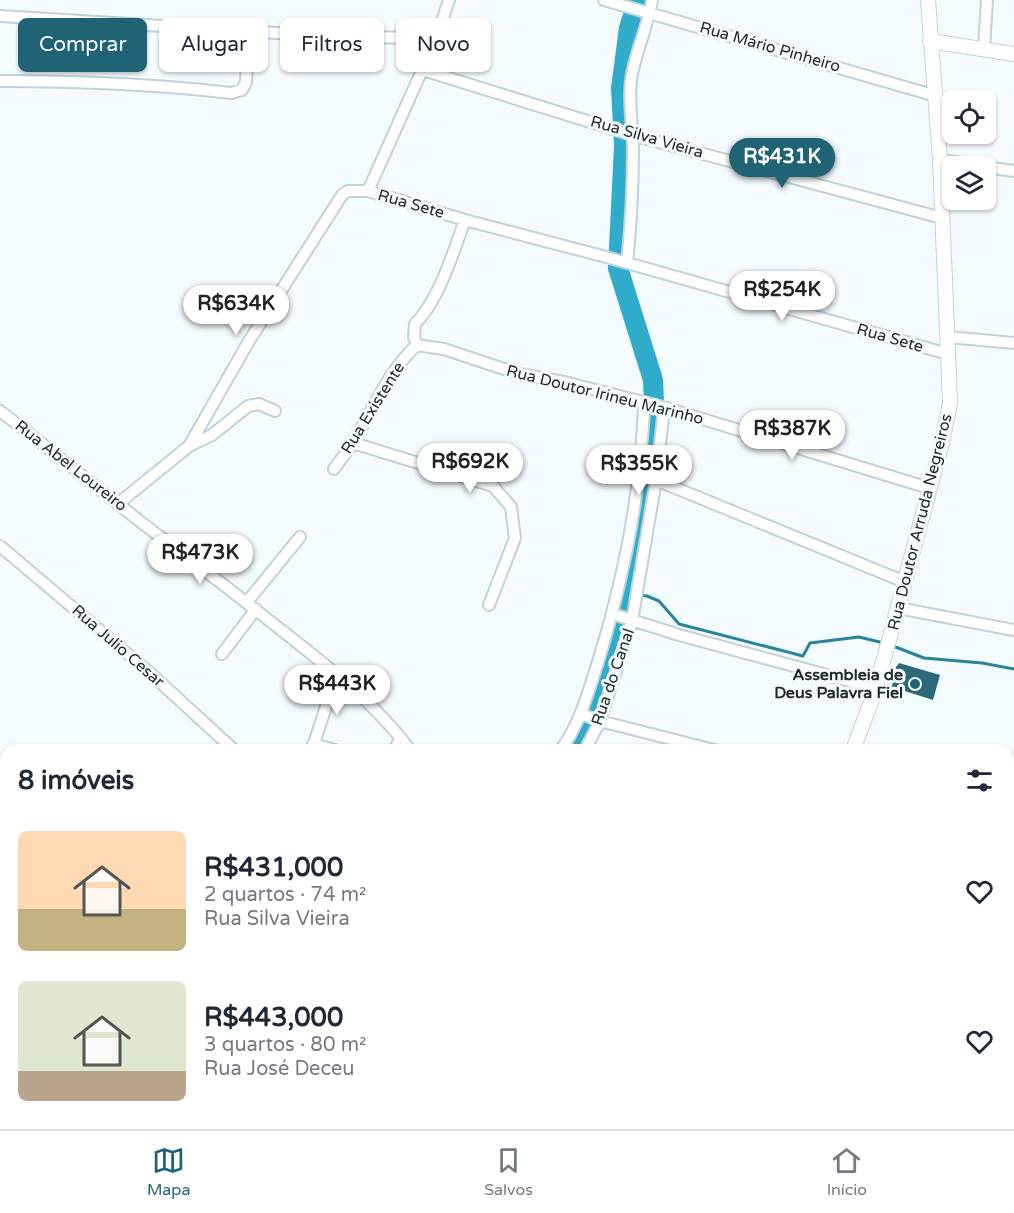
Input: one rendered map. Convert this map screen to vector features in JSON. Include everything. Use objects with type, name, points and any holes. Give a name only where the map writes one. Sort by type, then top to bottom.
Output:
[{"type":"street","points":[[443,18],[449,0]]},
{"type":"street","name":"Rua Mário Pinheiro","points":[[604,0],[936,96]]},
{"type":"street","points":[[626,262],[632,214],[631,82],[637,51],[652,0]]},
{"type":"street","name":"Rua Doutor Arruda Negreiros","points":[[855,744],[885,655],[949,412],[940,160],[928,0]]},
{"type":"street","points":[[984,48],[987,0]]},
{"type":"street","points":[[0,16],[159,26]]},
{"type":"street","points":[[268,32],[396,38]]},
{"type":"street","points":[[930,40],[1014,54]]},
{"type":"street","points":[[0,81],[161,85],[231,93],[242,90],[246,82],[247,72]]},
{"type":"street","points":[[368,192],[422,72]]},
{"type":"street","name":"Rua Silva Vieira","points":[[429,72],[613,129],[942,218]]},
{"type":"street","points":[[996,169],[1014,171]]},
{"type":"street","name":"Rua Sete","points":[[189,446],[249,341],[342,195],[348,190],[368,192],[626,262],[948,354]]},
{"type":"street","name":"Rua Existente","points":[[334,469],[353,443],[387,382],[406,355],[417,345],[414,337],[415,324],[424,315],[442,280],[465,220]]},
{"type":"street","points":[[948,337],[1014,343]]},
{"type":"street","name":"Rua Doutor Irineu Marinho","points":[[417,345],[444,350],[519,374],[564,382],[663,407],[929,488]]},
{"type":"street","points":[[565,744],[583,714],[614,614],[636,501],[645,402]]},
{"type":"street","points":[[119,503],[189,446],[212,435],[248,406],[260,404],[274,411]]},
{"type":"street","name":"Rua do Canal","points":[[588,744],[599,720],[632,621],[656,480],[663,407]]},
{"type":"street","name":"Rua Abel Loureiro","points":[[0,411],[252,606],[336,675],[406,744]]},
{"type":"street","points":[[353,443],[493,486],[511,507],[515,538],[489,605]]},
{"type":"street","points":[[656,480],[905,582]]},
{"type":"street","points":[[222,654],[300,537]]},
{"type":"street","name":"Rua Julio Cesar","points":[[0,546],[149,672],[227,744]]},
{"type":"street","points":[[898,608],[1014,630]]},
{"type":"street","points":[[614,614],[632,621],[875,688]]},
{"type":"street","points":[[313,744],[336,675]]},
{"type":"street","points":[[583,714],[691,744]]},
{"type":"street","points":[[398,744],[401,738]]},
{"type":"building","name":"Assembleia de Deus Palavra Fiel","points":[[899,663],[940,675],[933,700],[892,687],[894,670]]},
{"type":"waterway","points":[[582,744],[585,741],[619,630],[628,589],[655,423],[653,380],[618,268],[624,146],[621,88],[629,28],[638,0]]},
{"type":"waterway","points":[[639,595],[659,601],[679,624],[803,656],[810,643],[859,637],[884,643]]},
{"type":"waterway","points":[[893,646],[924,658],[982,663],[1014,669]]},
{"type":"place","name":"Assembleia de Deus Palavra Fiel","points":[[915,684]]}]
